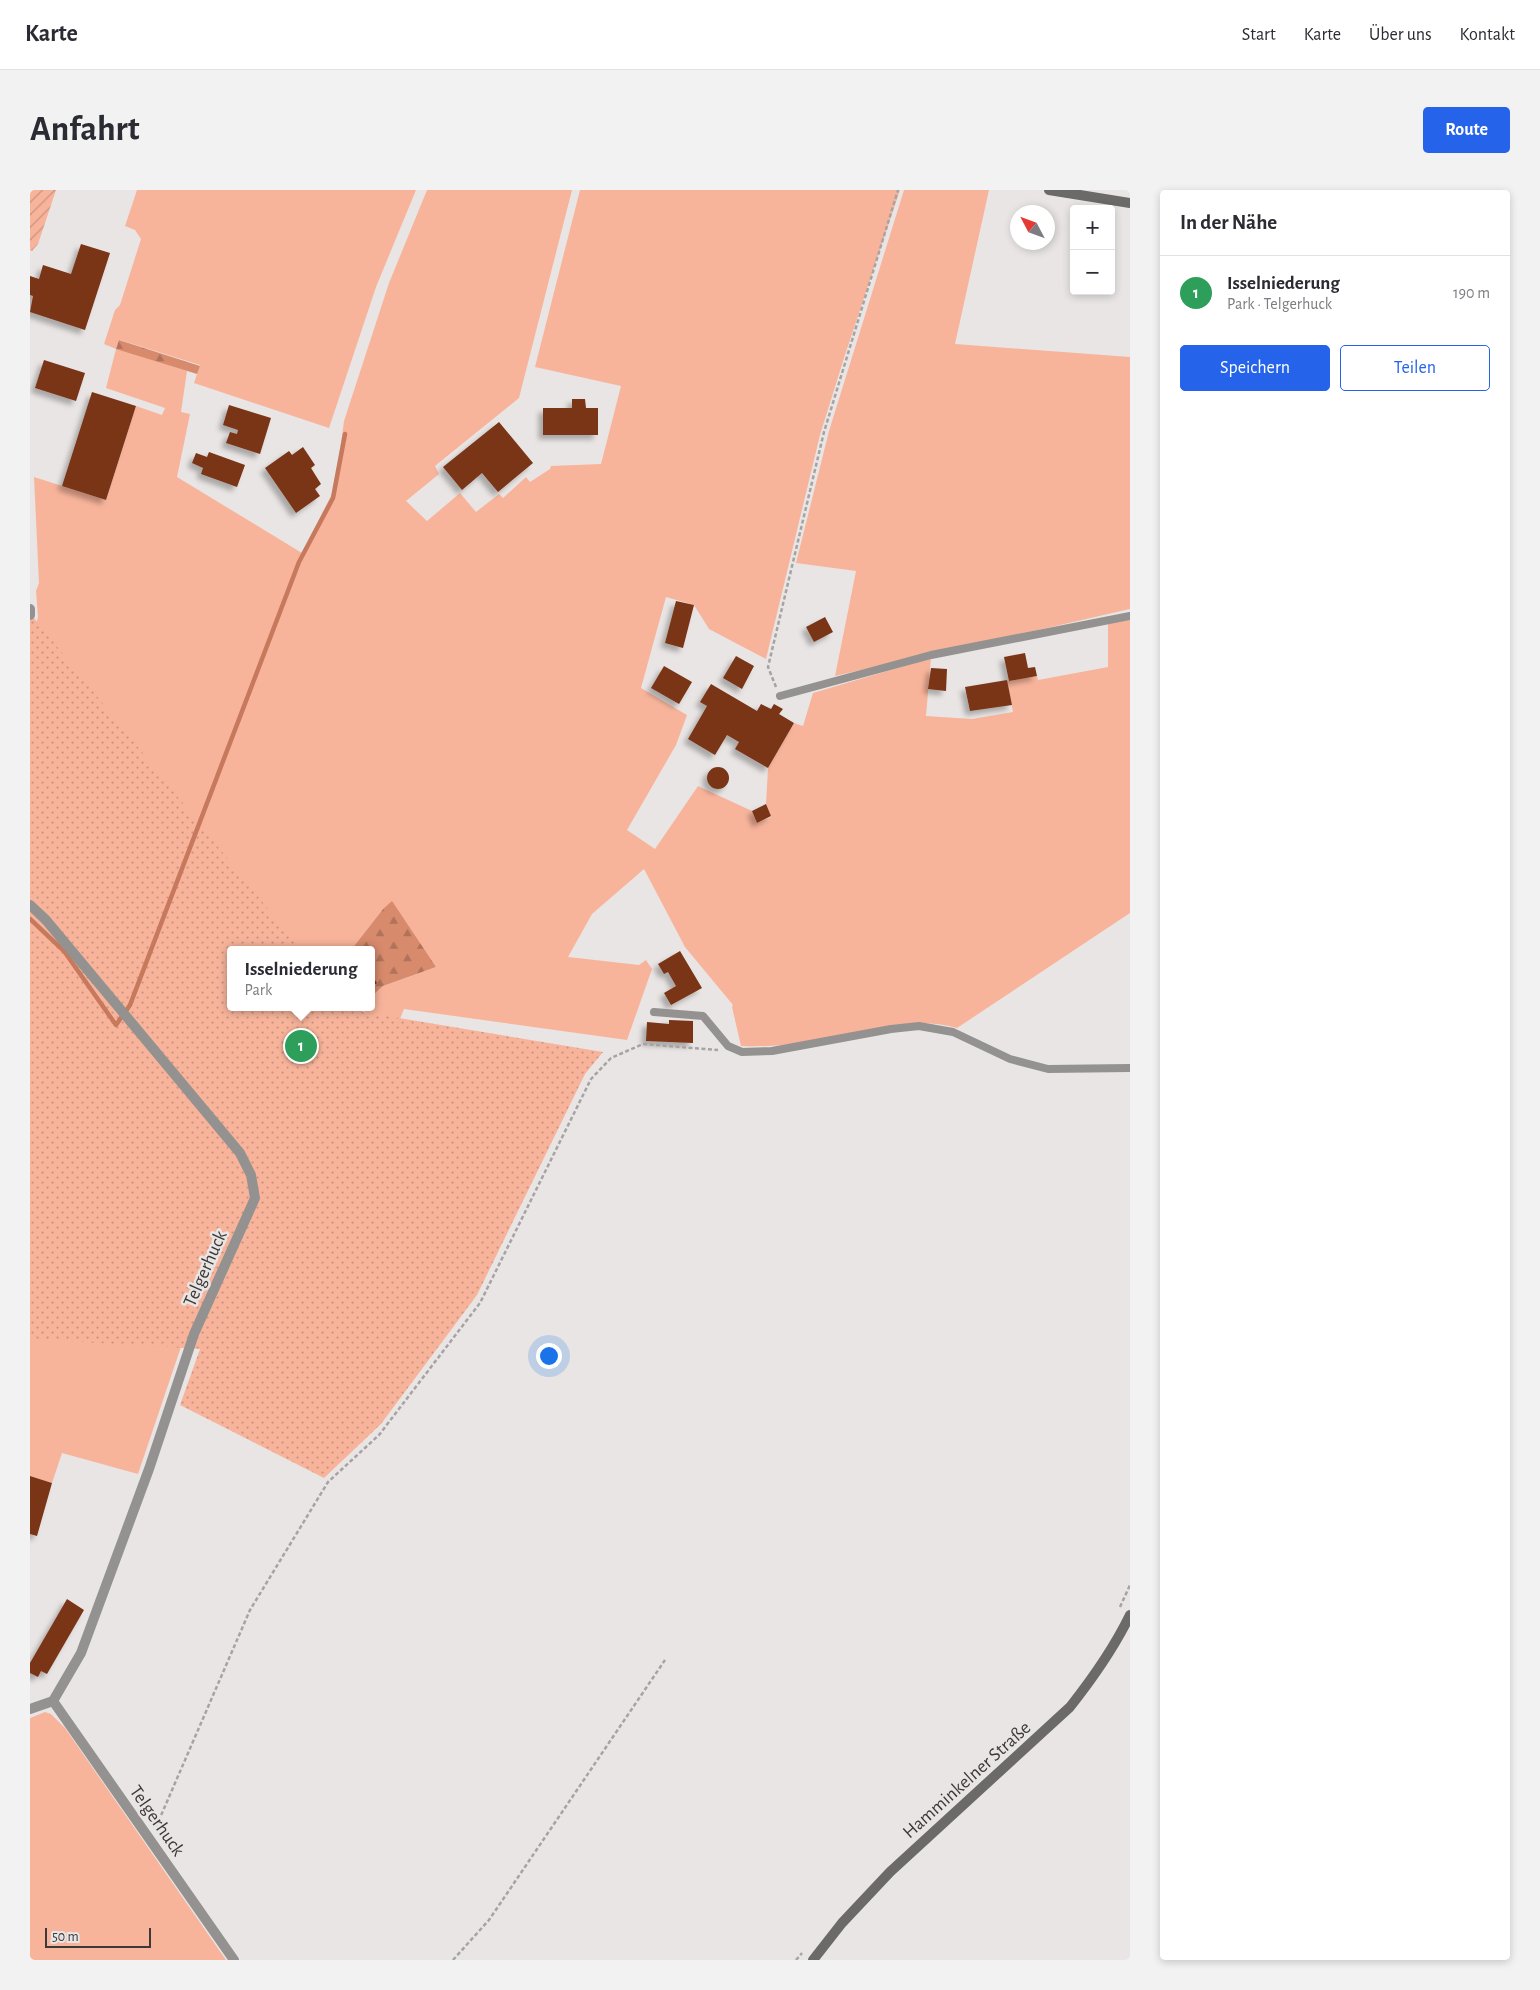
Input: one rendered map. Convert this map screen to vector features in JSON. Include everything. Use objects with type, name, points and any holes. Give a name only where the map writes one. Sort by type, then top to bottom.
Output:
[{"type":"main road","points":[[1049,190],[1130,203]]},
{"type":"main road","name":"Hamminkelner Straße","points":[[813,1960],[842,1923],[890,1872],[1070,1707],[1095,1675],[1122,1633],[1130,1615]]},
{"type":"street","points":[[30,609],[30,615]]},
{"type":"street","name":"Telgerhuck","points":[[30,905],[46,920],[116,1002],[240,1153],[250,1175],[255,1198],[194,1334],[148,1469],[81,1653],[53,1701],[234,1960]]},
{"type":"street","points":[[30,1709],[53,1701]]},
{"type":"lane","points":[[780,696],[931,655],[1130,616]]},
{"type":"lane","points":[[654,1012],[702,1016],[728,1046],[742,1052],[772,1051],[891,1029],[919,1026],[953,1032],[1010,1060],[1048,1069],[1130,1068]]},
{"type":"path","points":[[780,696],[768,667],[824,432],[898,190]]},
{"type":"path","points":[[150,1840],[165,1811],[174,1783],[250,1610],[328,1482],[379,1435],[480,1303],[592,1079],[610,1058],[643,1044],[742,1052]]},
{"type":"path","points":[[1119,1610],[1130,1585]]},
{"type":"path","points":[[454,1960],[489,1920],[665,1660]]},
{"type":"path","points":[[796,1960],[802,1953]]},
{"type":"shaded area","points":[[30,190],[56,190],[38,244],[32,251],[30,250]]},
{"type":"shaded area","points":[[137,190],[416,190],[376,287],[329,428],[194,383],[200,365],[120,340],[116,348],[187,371],[181,412],[190,414],[177,477],[302,553],[335,488],[344,421],[389,283],[427,190],[572,190],[519,398],[435,466],[439,474],[406,501],[427,521],[460,493],[476,512],[499,494],[503,498],[526,477],[530,482],[550,469],[551,466],[601,464],[621,386],[535,367],[580,190],[900,190],[820,435],[766,659],[709,629],[694,605],[666,597],[641,688],[687,715],[676,745],[627,830],[655,849],[698,786],[752,811],[757,823],[771,817],[766,804],[768,768],[794,723],[803,726],[813,693],[931,658],[926,716],[972,719],[1013,712],[1007,681],[1037,676],[1038,680],[1108,667],[1108,623],[1130,619],[1130,913],[957,1028],[940,1024],[906,1024],[801,1043],[741,1046],[733,1005],[685,947],[644,869],[592,914],[568,957],[639,965],[646,960],[652,969],[627,1040],[404,1009],[357,1125],[370,1014],[363,1011],[375,1011],[375,993],[383,986],[436,967],[383,909],[354,946],[227,946],[227,1011],[232,1011],[261,1166],[30,646],[38,617],[36,591],[39,583],[34,477],[106,500],[136,406],[162,415],[165,408],[106,388],[116,349],[104,344],[115,310],[120,305],[141,239],[135,230],[125,226]]},
{"type":"shaded area","points":[[904,190],[989,190],[955,344],[1130,357],[1130,609],[835,676],[856,571],[796,563],[829,431]]},
{"type":"shaded area","points":[[30,613],[298,946],[227,946],[227,1011],[362,1011],[603,1052],[585,1074],[477,1295],[381,1424],[324,1478],[180,1405],[200,1349],[30,1339]]},
{"type":"shaded area","points":[[30,921],[186,1332],[138,1474],[62,1453],[52,1483],[30,1476]]},
{"type":"shaded area","points":[[45,1712],[51,1714],[65,1728],[226,1960],[30,1960],[30,1718]]},
{"type":"green space","points":[[119,340],[200,366],[197,374],[116,349]]},
{"type":"green space","points":[[392,901],[436,967],[383,986],[375,993],[375,946],[354,946],[383,909]]},
{"type":"building","points":[[81,244],[110,253],[85,330],[30,312],[33,296],[30,295],[30,276],[39,279],[43,265],[71,274]]},
{"type":"building","points":[[44,360],[85,373],[76,401],[35,388]]},
{"type":"building","points":[[92,392],[136,406],[106,500],[62,486]]},
{"type":"building","points":[[572,399],[585,399],[586,408],[598,408],[598,435],[543,435],[543,408],[572,408]]},
{"type":"building","points":[[229,405],[271,418],[260,454],[226,443],[230,432],[237,434],[238,430],[223,425]]},
{"type":"building","points":[[499,422],[533,463],[498,492],[482,473],[462,490],[443,467]]},
{"type":"building","points":[[303,447],[315,465],[311,468],[321,484],[315,489],[320,496],[296,513],[265,468],[289,451],[292,455]]},
{"type":"building","points":[[209,452],[245,465],[237,487],[201,474],[203,468],[192,463],[196,453],[207,457]]},
{"type":"building","points":[[676,601],[694,605],[683,648],[665,643]]},
{"type":"building","points":[[825,617],[833,632],[814,642],[806,627]]},
{"type":"building","points":[[1025,653],[1028,668],[1035,667],[1037,676],[1009,681],[1004,657]]},
{"type":"building","points":[[736,656],[754,666],[742,689],[723,678]]},
{"type":"building","points":[[664,666],[692,682],[679,704],[651,688]]},
{"type":"building","points":[[931,668],[947,669],[946,691],[928,689]]},
{"type":"building","points":[[1007,680],[1012,705],[970,711],[965,687]]},
{"type":"building","points":[[711,684],[757,711],[761,704],[771,709],[774,704],[783,709],[779,714],[794,723],[768,768],[735,749],[739,742],[727,735],[715,755],[688,739],[707,706],[700,702]]},
{"type":"building","points":[[718,767],[726,770],[729,778],[726,786],[718,789],[710,786],[707,778],[710,770]]},
{"type":"building","points":[[766,804],[771,816],[757,823],[752,811]]},
{"type":"building","points":[[680,951],[702,988],[671,1005],[664,993],[676,986],[668,972],[664,974],[658,964]]},
{"type":"building","points":[[669,1020],[693,1021],[693,1043],[646,1041],[647,1022],[669,1024]]},
{"type":"building","points":[[30,1476],[52,1483],[37,1536],[30,1534]]},
{"type":"building","points":[[67,1599],[84,1610],[47,1674],[41,1671],[38,1677],[30,1673],[30,1663]]},
{"type":"waterway","points":[[30,919],[64,951],[116,1025],[130,1005],[299,562],[333,498],[345,434]]},
{"type":"place","name":"Isselniederung","points":[[301,1046]]}]
